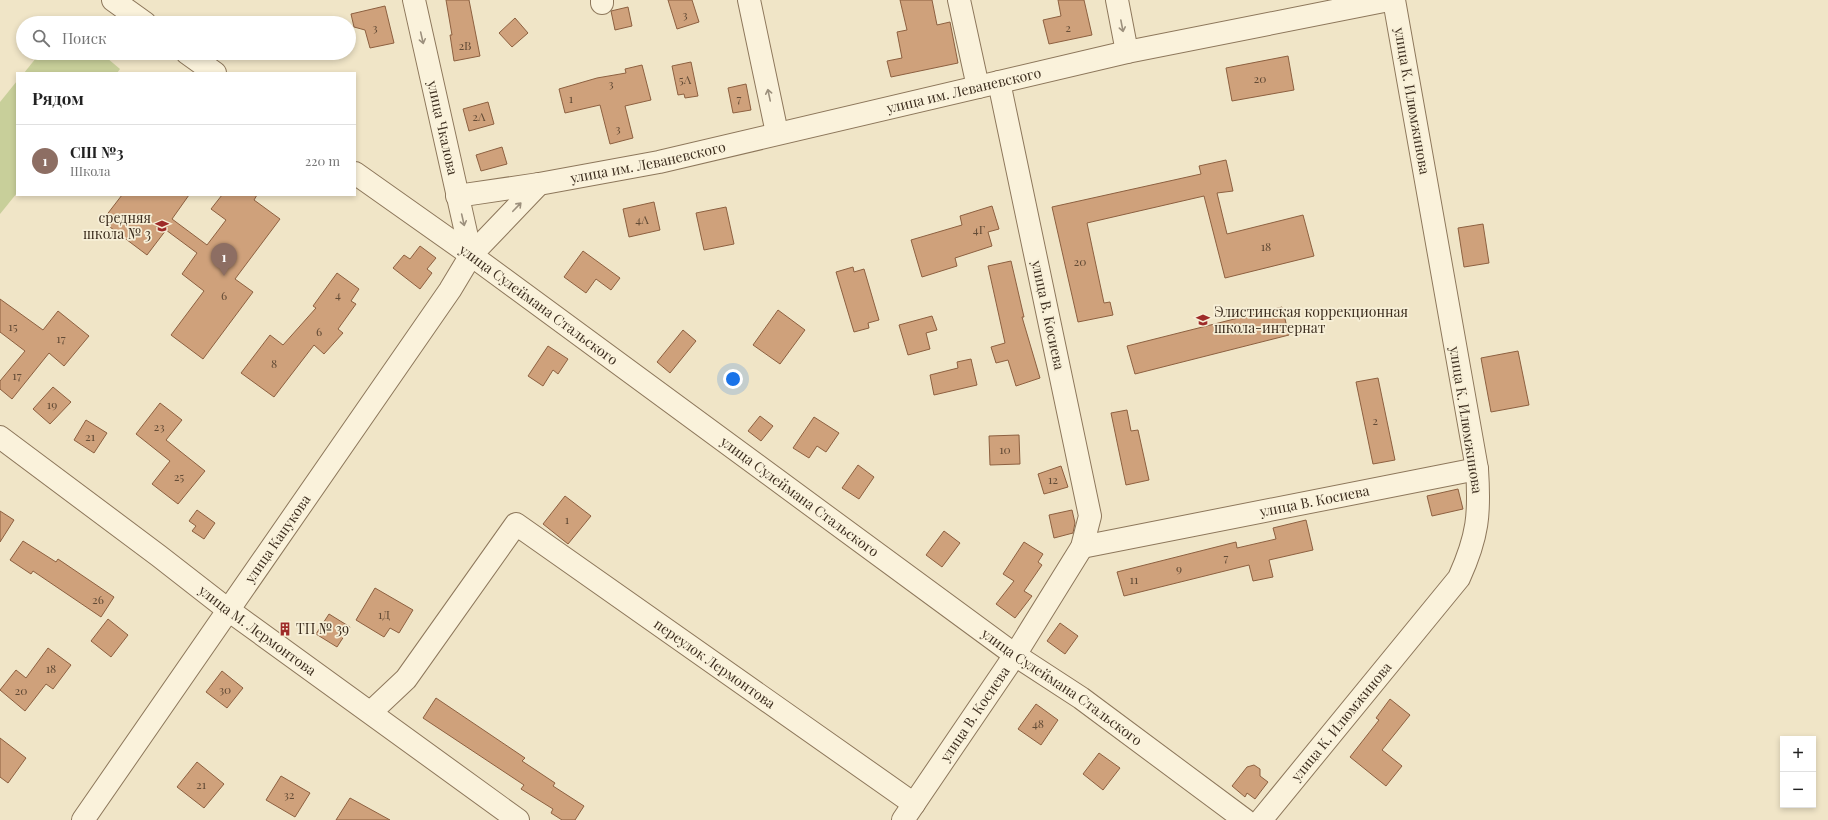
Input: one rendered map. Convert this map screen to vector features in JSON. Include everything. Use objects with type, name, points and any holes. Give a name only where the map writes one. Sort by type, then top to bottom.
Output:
[{"type":"street","points":[[113,0],[136,16]]},
{"type":"street","name":"улица Чкалова","points":[[414,0],[471,255]]},
{"type":"street","points":[[749,0],[777,133]]},
{"type":"street","points":[[959,0],[978,86]]},
{"type":"street","points":[[1117,0],[1127,52]]},
{"type":"street","name":"улица им. Леваневского","points":[[457,196],[539,184],[659,162],[777,133],[1127,52],[1389,0]]},
{"type":"street","name":"улица К. Илюмжинова","points":[[1261,820],[1459,578],[1471,551],[1477,523],[1479,499],[1477,469],[1394,0]]},
{"type":"street","points":[[198,60],[215,72]]},
{"type":"street","name":"улица В. Косиева","points":[[908,812],[1015,656],[1082,547],[1090,516],[999,82]]},
{"type":"street","name":"улица Сулеймана Стальского","points":[[356,174],[471,255],[1015,656],[1081,698],[1245,820]]},
{"type":"street","points":[[471,255],[539,184]]},
{"type":"street","name":"улица Канукова","points":[[83,820],[227,609],[450,290],[471,255]]},
{"type":"street","name":"улица М. Лермонтова","points":[[0,437],[227,609],[518,820]]},
{"type":"street","name":"улица В. Косиева","points":[[1082,547],[1477,469]]},
{"type":"street","name":"переулок Лермонтова","points":[[371,712],[406,679],[516,524],[908,812]]},
{"type":"green space","points":[[34,60],[109,60],[120,69],[118,72],[25,72]]},
{"type":"green space","points":[[16,82],[16,194],[0,214],[0,102]]},
{"type":"building","points":[[446,0],[469,0],[480,56],[454,61],[450,35],[452,35]]},
{"type":"building","points":[[668,0],[692,0],[699,22],[677,29]]},
{"type":"building","points":[[900,0],[932,0],[937,25],[950,22],[958,63],[891,77],[887,61],[902,58],[897,32],[907,30]]},
{"type":"building","points":[[1058,0],[1084,0],[1092,35],[1049,44],[1043,20],[1061,16]]},
{"type":"building","points":[[385,6],[394,43],[370,48],[365,30],[356,28],[356,16],[351,16],[351,14]]},
{"type":"building","points":[[628,7],[632,26],[615,30],[611,11]]},
{"type":"building","points":[[515,18],[528,33],[512,47],[499,33]]},
{"type":"building","points":[[1288,56],[1294,90],[1232,101],[1226,68]]},
{"type":"building","points":[[691,62],[698,96],[685,98],[684,94],[678,95],[672,66]]},
{"type":"building","points":[[642,65],[651,100],[625,106],[633,138],[610,144],[600,105],[565,113],[559,89],[597,78],[626,73],[625,69]]},
{"type":"building","points":[[746,84],[751,110],[733,113],[728,88]]},
{"type":"building","points":[[488,102],[494,124],[469,131],[463,109]]},
{"type":"building","points":[[502,147],[507,164],[481,171],[476,155]]},
{"type":"building","points":[[1226,160],[1233,191],[1217,193],[1227,234],[1303,215],[1314,256],[1225,278],[1204,196],[1087,223],[1104,303],[1110,302],[1113,315],[1078,322],[1052,207],[1201,174],[1199,166]]},
{"type":"building","points":[[121,196],[188,196],[172,219],[207,245],[226,220],[211,209],[221,196],[256,196],[254,200],[280,219],[235,279],[253,292],[203,359],[171,335],[204,291],[182,274],[197,253],[166,230],[147,255],[102,221]]},
{"type":"building","points":[[654,202],[660,230],[629,237],[623,209]]},
{"type":"building","points":[[992,206],[999,229],[988,232],[992,246],[955,258],[957,266],[922,277],[911,240],[962,225],[960,216]]},
{"type":"building","points":[[726,207],[734,244],[704,250],[696,213]]},
{"type":"building","points":[[1483,224],[1489,263],[1464,267],[1458,228]]},
{"type":"building","points":[[420,246],[436,258],[427,269],[432,273],[420,289],[393,268],[404,255],[410,259]]},
{"type":"building","points":[[583,251],[620,278],[611,290],[596,279],[586,293],[564,277]]},
{"type":"building","points":[[1011,261],[1024,317],[1022,317],[1040,378],[1016,386],[1008,360],[996,363],[991,347],[1005,343],[988,266]]},
{"type":"building","points":[[853,267],[854,272],[864,269],[879,320],[868,323],[869,328],[854,332],[836,272]]},
{"type":"building","points":[[337,273],[359,289],[351,301],[356,304],[338,329],[343,333],[324,354],[314,345],[274,397],[241,373],[270,335],[283,345],[316,308],[313,306]]},
{"type":"building","points":[[0,299],[43,330],[58,311],[89,336],[64,366],[49,353],[12,399],[0,389],[0,381],[25,351],[0,332]]},
{"type":"building","points":[[1282,307],[1289,335],[1135,374],[1127,346]]},
{"type":"building","points":[[778,310],[805,330],[780,364],[753,345]]},
{"type":"building","points":[[932,316],[937,330],[926,333],[930,349],[908,355],[899,325]]},
{"type":"building","points":[[683,330],[696,341],[670,373],[657,362]]},
{"type":"building","points":[[548,346],[568,359],[558,374],[553,370],[543,386],[528,376]]},
{"type":"building","points":[[1518,351],[1529,405],[1491,412],[1481,358]]},
{"type":"building","points":[[971,359],[977,385],[934,395],[930,375],[958,368],[957,362]]},
{"type":"building","points":[[1378,378],[1395,460],[1373,464],[1356,382]]},
{"type":"building","points":[[53,387],[71,402],[50,424],[33,409]]},
{"type":"building","points":[[160,403],[182,420],[166,440],[205,471],[178,504],[152,484],[170,461],[136,434]]},
{"type":"building","points":[[1127,410],[1131,431],[1138,430],[1149,480],[1126,485],[1111,413]]},
{"type":"building","points":[[760,416],[773,426],[761,441],[748,431]]},
{"type":"building","points":[[814,417],[839,433],[826,452],[817,446],[809,458],[793,448]]},
{"type":"building","points":[[86,420],[107,433],[94,453],[74,440]]},
{"type":"building","points":[[1019,435],[1020,464],[990,465],[989,436]]},
{"type":"building","points":[[858,465],[874,477],[859,499],[842,488]]},
{"type":"building","points":[[1061,466],[1068,487],[1044,494],[1038,474]]},
{"type":"building","points":[[1458,489],[1463,509],[1432,516],[1427,496]]},
{"type":"building","points":[[565,496],[591,516],[568,544],[543,524]]},
{"type":"building","points":[[197,510],[215,523],[204,539],[192,531],[196,526],[189,521]]},
{"type":"building","points":[[1072,510],[1075,523],[1073,533],[1054,538],[1049,515]]},
{"type":"building","points":[[0,511],[14,520],[0,542]]},
{"type":"building","points":[[1306,520],[1313,550],[1269,560],[1273,577],[1253,581],[1249,565],[1124,596],[1117,572],[1236,542],[1237,548],[1276,539],[1273,528]]},
{"type":"building","points":[[944,531],[960,543],[942,567],[926,555]]},
{"type":"building","points":[[23,541],[56,562],[58,559],[114,597],[101,617],[33,571],[31,574],[10,560]]},
{"type":"building","points":[[1024,542],[1043,554],[1038,562],[1042,565],[1024,591],[1032,596],[1015,618],[996,604],[1014,581],[1003,574]]},
{"type":"building","points":[[375,588],[413,610],[399,633],[390,628],[384,637],[356,620]]},
{"type":"building","points":[[329,614],[350,627],[337,647],[316,634]]},
{"type":"building","points":[[108,619],[128,635],[111,657],[91,641]]},
{"type":"building","points":[[1060,623],[1078,636],[1065,654],[1047,641]]},
{"type":"building","points":[[48,648],[71,665],[53,689],[46,684],[25,711],[0,690],[16,670],[26,678]]},
{"type":"building","points":[[222,671],[243,688],[227,708],[206,692]]},
{"type":"building","points":[[436,698],[525,758],[522,761],[555,783],[553,786],[584,806],[575,820],[562,820],[551,813],[553,809],[521,789],[524,785],[423,718]]},
{"type":"building","points":[[1390,699],[1410,715],[1382,750],[1402,766],[1386,786],[1350,757],[1379,720],[1376,718]]},
{"type":"building","points":[[1036,704],[1058,720],[1041,745],[1018,729]]},
{"type":"building","points":[[0,738],[26,758],[8,783],[0,777]]},
{"type":"building","points":[[1099,753],[1120,768],[1103,790],[1083,774]]},
{"type":"building","points":[[197,762],[224,784],[204,808],[177,787]]},
{"type":"building","points":[[1254,765],[1260,769],[1260,776],[1268,782],[1255,799],[1247,793],[1245,797],[1232,786],[1247,767]]},
{"type":"building","points":[[281,776],[310,793],[295,817],[266,800]]},
{"type":"building","points":[[350,798],[390,820],[336,820]]},
{"type":"place","name":"средняя школа № 3","points":[[162,226]]},
{"type":"place","name":"СШ №3","points":[[224,276]]},
{"type":"place","name":"Элистинская коррекционная школа-интернат","points":[[1203,320]]},
{"type":"place","name":"ТП № 39","points":[[285,629]]}]
